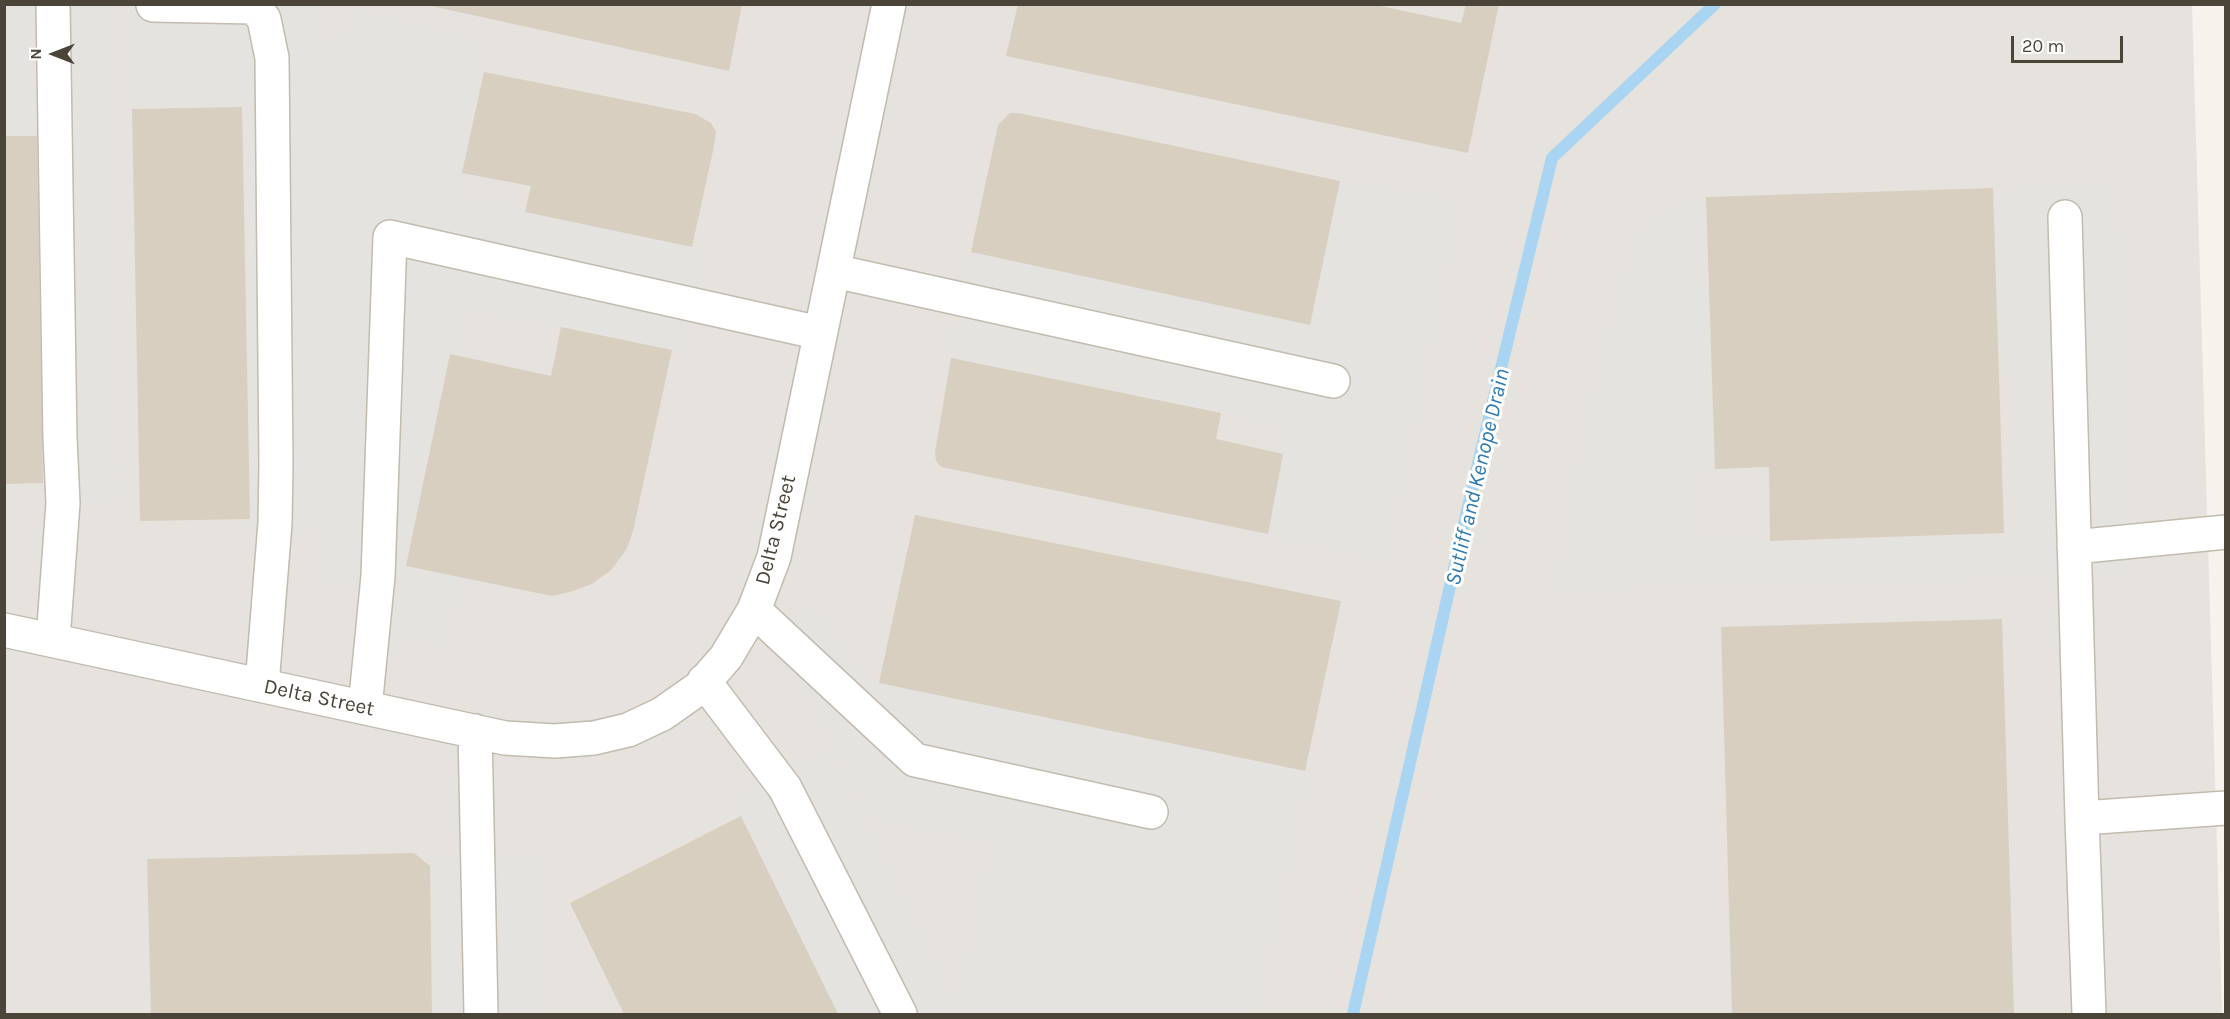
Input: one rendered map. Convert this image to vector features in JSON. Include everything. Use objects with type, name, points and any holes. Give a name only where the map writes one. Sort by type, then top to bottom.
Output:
[{"type":"street","points":[[52,640],[63,503],[53,4]]},
{"type":"street","name":"Delta Street","points":[[4,630],[505,738],[555,741],[594,738],[628,730],[662,714],[699,688],[726,657],[754,610],[774,557],[889,4]]},
{"type":"street","points":[[153,5],[254,8],[264,19],[272,58],[276,476],[275,523],[262,685]]},
{"type":"street","points":[[2065,217],[2089,1014]]},
{"type":"street","points":[[365,708],[378,576],[390,237],[820,333]]},
{"type":"street","points":[[834,271],[1332,381]]},
{"type":"street","points":[[2074,546],[2226,532]]},
{"type":"street","points":[[754,610],[915,760],[1151,812]]},
{"type":"street","points":[[704,681],[785,788],[900,1014]]},
{"type":"street","points":[[475,731],[481,1014]]},
{"type":"street","points":[[2082,818],[2226,808]]},
{"type":"shaded area","points":[[4,5],[105,5],[115,499],[44,502],[37,136],[5,136]]},
{"type":"shaded area","points":[[5,5],[2192,5],[2222,1014],[5,1014]]},
{"type":"shaded area","points":[[131,5],[315,5],[325,451],[321,41],[347,41],[353,11],[475,40],[474,90],[459,197],[704,249],[686,353],[460,305],[406,565],[458,577],[441,644],[357,627],[362,593],[354,586],[326,582],[326,527],[252,528],[248,104],[141,105],[129,74]]},
{"type":"shaded area","points":[[1340,181],[1454,203],[1383,556],[1268,534],[1288,426],[951,358],[971,252],[1310,325]]},
{"type":"shaded area","points":[[2113,189],[2127,573],[1559,587],[1586,441],[1621,294],[1641,237],[1667,208],[1704,201],[1711,469],[1688,471],[1691,543],[2018,536],[2007,191]]},
{"type":"shaded area","points":[[811,605],[856,673],[879,683],[1305,771],[1250,1014],[961,1014],[994,842],[873,815],[805,684],[781,668]]},
{"type":"shaded area","points":[[825,752],[957,1014],[838,1014],[732,802]]},
{"type":"shaded area","points":[[536,858],[539,1014],[432,1014],[431,859]]},
{"type":"building","points":[[422,4],[742,4],[729,71]]},
{"type":"building","points":[[1018,4],[1371,4],[1461,23],[1466,4],[1499,4],[1468,153],[1006,56]]},
{"type":"building","points":[[484,72],[695,114],[711,123],[716,132],[714,146],[692,247],[525,212],[531,186],[462,173]]},
{"type":"building","points":[[242,107],[250,519],[140,521],[132,109]]},
{"type":"building","points":[[1010,113],[1019,113],[1340,181],[1310,325],[971,252],[998,125]]},
{"type":"building","points":[[4,136],[37,136],[43,483],[4,484]]},
{"type":"building","points":[[1993,188],[2004,533],[1770,541],[1769,467],[1715,469],[1706,197]]},
{"type":"building","points":[[561,327],[672,350],[633,531],[626,550],[611,570],[592,584],[552,596],[406,566],[450,354],[551,376]]},
{"type":"building","points":[[951,358],[1221,413],[1216,439],[1283,454],[1268,534],[941,467],[936,461],[935,452]]},
{"type":"building","points":[[915,515],[1341,601],[1305,771],[879,683]]},
{"type":"building","points":[[2002,619],[2014,1014],[1732,1014],[1721,627]]},
{"type":"building","points":[[741,816],[838,1014],[624,1014],[570,903]]},
{"type":"building","points":[[414,853],[430,866],[432,1014],[151,1014],[147,859]]},
{"type":"waterway","name":"Sutliff and Kenope Drain","points":[[1353,1014],[1475,476],[1552,158],[1715,4]]}]
